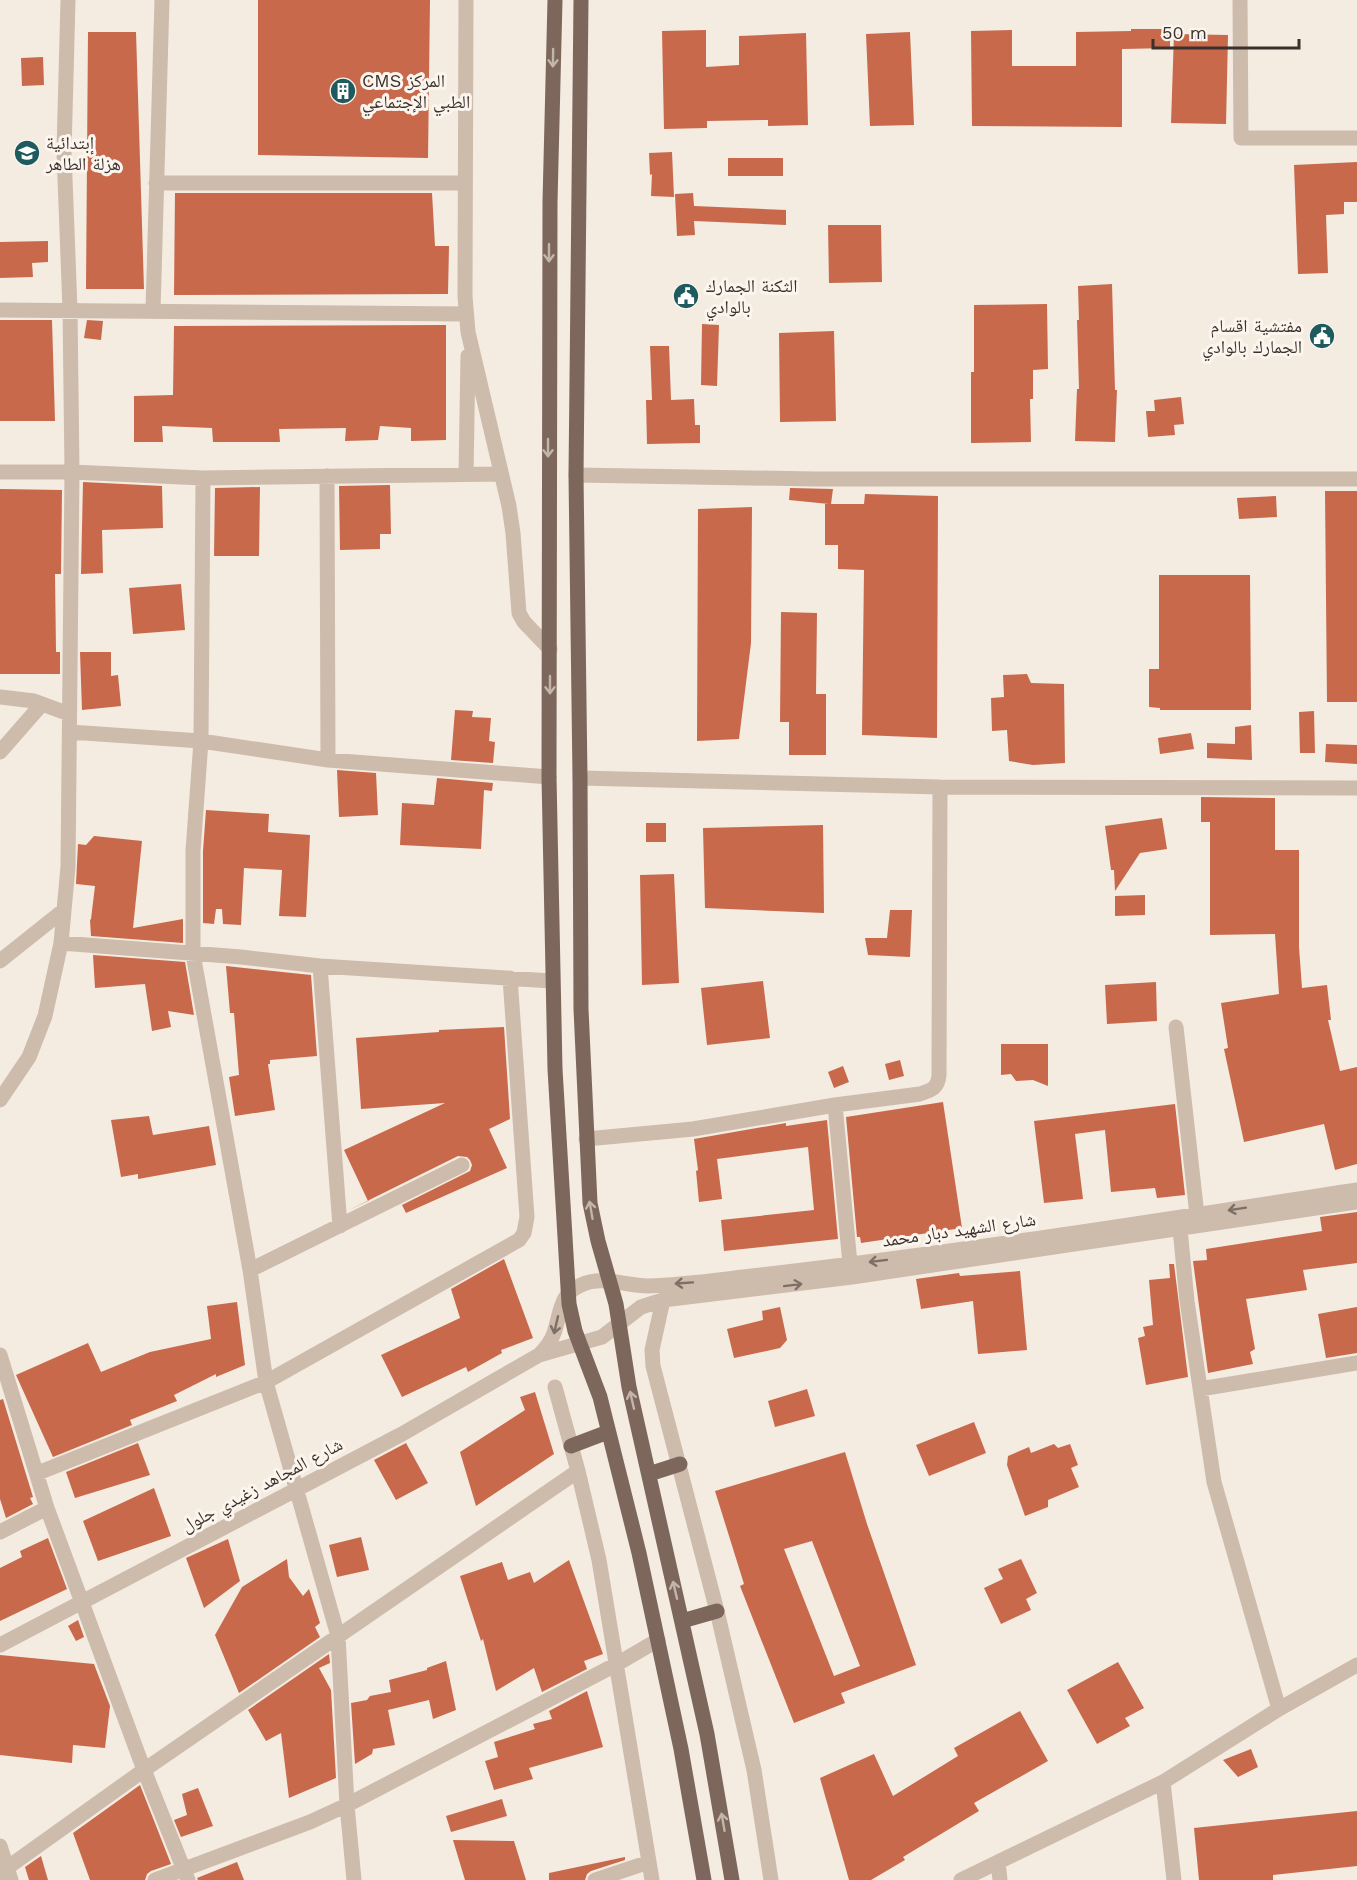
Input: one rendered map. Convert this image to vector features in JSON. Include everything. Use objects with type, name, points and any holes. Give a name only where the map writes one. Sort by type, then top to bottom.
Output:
[{"type":"main road","points":[[555,0],[549,213],[549,777],[552,981],[558,1140],[568,1293],[571,1318],[600,1397],[639,1553],[681,1749],[704,1880]]},
{"type":"main road","points":[[580,0],[576,475],[580,1009],[590,1203],[598,1241],[611,1281],[620,1323],[624,1360],[707,1734],[732,1880]]},
{"type":"main road","points":[[571,1446],[608,1432]]},
{"type":"main road","points":[[649,1474],[680,1464]]},
{"type":"main road","points":[[682,1622],[717,1611]]},
{"type":"street","points":[[0,1100],[29,1057],[45,1016],[60,943],[68,867],[72,472],[70,309],[64,152],[68,0]]},
{"type":"street","points":[[153,310],[162,0]]},
{"type":"street","points":[[466,0],[465,183],[468,332],[513,533],[517,607],[524,622],[550,649]]},
{"type":"street","points":[[1240,0],[1241,138],[1357,138]]},
{"type":"street","points":[[156,183],[465,183]]},
{"type":"street","points":[[0,310],[466,314]]},
{"type":"street","points":[[466,474],[468,332]]},
{"type":"street","points":[[0,472],[72,472],[203,478],[501,474]]},
{"type":"street","points":[[576,475],[828,479],[1357,479]]},
{"type":"street","points":[[327,476],[328,760]]},
{"type":"street","points":[[203,478],[201,741],[193,851],[193,954],[250,1269],[266,1382],[338,1636],[347,1805],[354,1880]]},
{"type":"street","points":[[0,697],[34,700],[69,714]]},
{"type":"street","points":[[0,752],[42,704]]},
{"type":"street","points":[[70,732],[201,741],[328,760],[549,777]]},
{"type":"street","points":[[580,777],[940,787],[1357,788]]},
{"type":"street","points":[[586,1139],[693,1129],[835,1105],[920,1094],[932,1090],[938,1084],[940,787]]},
{"type":"street","points":[[0,961],[64,910]]},
{"type":"street","points":[[60,943],[241,957],[320,966],[552,981]]},
{"type":"street","points":[[320,966],[340,1226]]},
{"type":"street","points":[[38,1473],[266,1382],[519,1240],[524,1233],[527,1217],[510,978]]},
{"type":"street","points":[[1176,1027],[1197,1215]]},
{"type":"street","points":[[835,1105],[850,1264]]},
{"type":"street","points":[[250,1269],[462,1165]]},
{"type":"street","name":"شارع الشهيد دبار محمد","points":[[580,1344],[602,1337],[641,1307],[663,1300],[850,1264],[963,1250],[1357,1190]]},
{"type":"street","name":"شارع الشهيد دبار محمد","points":[[568,1293],[584,1283],[602,1280],[653,1286],[764,1282],[1180,1229],[1357,1202]]},
{"type":"street","points":[[1180,1229],[1187,1301],[1214,1482],[1279,1709]]},
{"type":"street","name":"شارع المجاهد زغيدي جلول","points":[[0,1645],[402,1434],[538,1355],[547,1347],[555,1333],[559,1309],[568,1293]]},
{"type":"street","points":[[663,1300],[652,1350],[654,1366],[717,1611],[754,1770],[771,1880]]},
{"type":"street","name":"شارع المجاهد زغيدي جلول","points":[[538,1355],[580,1344]]},
{"type":"street","points":[[0,1355],[5,1386],[38,1473],[47,1508],[144,1770],[186,1875]]},
{"type":"street","points":[[1200,1389],[1357,1363]]},
{"type":"street","points":[[555,1387],[599,1560],[652,1880]]},
{"type":"street","points":[[0,1846],[6,1874],[144,1770],[578,1471]]},
{"type":"street","points":[[0,1532],[47,1508]]},
{"type":"street","points":[[155,1880],[186,1875],[347,1805],[617,1664],[658,1640]]},
{"type":"street","points":[[961,1880],[1162,1782],[1279,1709],[1357,1665]]},
{"type":"street","points":[[1162,1782],[1174,1880]]},
{"type":"street","points":[[595,1880],[649,1862]]},
{"type":"street","points":[[998,1862],[1000,1880]]},
{"type":"building","name":"CMS المركز الطبي الإجتماعي","points":[[258,0],[430,0],[428,158],[258,155]]},
{"type":"building","points":[[1131,29],[1170,29],[1170,48],[1122,49],[1122,127],[972,126],[971,31],[1012,30],[1012,66],[1076,66],[1076,32],[1131,31]]},
{"type":"building","points":[[706,30],[706,67],[739,65],[739,36],[806,33],[808,125],[768,126],[768,120],[707,121],[707,128],[664,129],[662,31]]},
{"type":"building","points":[[88,32],[136,32],[144,289],[86,289]]},
{"type":"building","points":[[910,32],[914,125],[870,126],[866,34]]},
{"type":"building","points":[[1174,34],[1228,35],[1226,124],[1171,123]]},
{"type":"building","points":[[43,57],[44,85],[22,86],[21,58]]},
{"type":"building","points":[[672,152],[674,197],[651,196],[652,174],[650,175],[649,153]]},
{"type":"building","points":[[728,158],[783,158],[783,176],[728,176]]},
{"type":"building","points":[[1357,162],[1357,202],[1344,202],[1344,214],[1326,215],[1328,273],[1298,274],[1294,165]]},
{"type":"building","points":[[175,193],[432,193],[435,246],[449,246],[448,294],[174,295]]},
{"type":"building","points":[[693,193],[694,206],[786,210],[786,225],[694,221],[695,235],[677,236],[675,194]]},
{"type":"building","points":[[828,225],[881,225],[882,282],[829,283]]},
{"type":"building","points":[[48,241],[48,262],[32,263],[33,277],[0,278],[0,242]]},
{"type":"building","points":[[1112,284],[1115,390],[1117,390],[1115,442],[1075,441],[1077,389],[1079,389],[1078,286]]},
{"type":"building","points":[[1047,304],[1048,369],[1033,370],[1033,399],[1030,399],[1031,442],[971,443],[974,305]]},
{"type":"building","points":[[0,320],[52,320],[55,421],[0,421]]},
{"type":"building","points":[[87,320],[103,321],[101,340],[84,338]]},
{"type":"building","points":[[702,324],[719,325],[717,386],[701,385]]},
{"type":"building","points":[[446,325],[446,440],[411,441],[411,428],[380,426],[378,440],[345,441],[346,428],[279,429],[280,442],[213,442],[212,428],[162,426],[163,442],[134,442],[134,396],[173,395],[174,326]]},
{"type":"building","points":[[834,331],[836,421],[780,422],[779,333]]},
{"type":"building","points":[[650,346],[669,346],[671,400],[694,399],[695,425],[700,425],[700,443],[647,444],[646,400],[652,400]]},
{"type":"building","points":[[1181,397],[1184,424],[1174,425],[1175,435],[1148,437],[1146,411],[1155,411],[1154,400]]},
{"type":"building","points":[[83,482],[162,486],[163,528],[102,530],[103,573],[81,574]]},
{"type":"building","points":[[390,485],[391,534],[380,534],[380,549],[340,550],[339,486]]},
{"type":"building","points":[[260,487],[259,556],[214,556],[215,488]]},
{"type":"building","points":[[790,488],[833,489],[831,504],[864,504],[865,494],[938,496],[937,738],[862,735],[864,570],[838,569],[838,545],[825,545],[825,504],[829,504],[789,500]]},
{"type":"building","points":[[0,489],[62,490],[61,574],[55,574],[56,652],[60,652],[60,674],[0,674]]},
{"type":"building","points":[[1325,491],[1357,491],[1357,702],[1327,702]]},
{"type":"building","points":[[1276,496],[1277,517],[1239,519],[1237,498]]},
{"type":"building","points":[[752,507],[751,643],[739,739],[697,741],[698,509]]},
{"type":"building","points":[[1159,575],[1250,575],[1251,710],[1160,710],[1160,708],[1149,707],[1149,669],[1159,669]]},
{"type":"building","points":[[181,584],[185,630],[133,634],[129,588]]},
{"type":"building","points":[[781,612],[817,613],[816,694],[826,694],[826,755],[789,755],[789,722],[780,722]]},
{"type":"building","points":[[80,652],[111,652],[111,676],[118,675],[121,706],[82,710]]},
{"type":"building","points":[[1027,674],[1031,683],[1064,684],[1065,763],[1033,765],[1009,761],[1007,730],[992,731],[991,698],[1004,697],[1003,675]]},
{"type":"building","points":[[455,710],[473,711],[472,717],[491,718],[489,741],[495,742],[493,763],[451,760]]},
{"type":"building","points":[[1314,711],[1315,753],[1300,753],[1299,712]]},
{"type":"building","points":[[1251,725],[1252,760],[1207,758],[1207,743],[1235,744],[1235,727]]},
{"type":"building","points":[[1191,733],[1194,749],[1160,754],[1158,738]]},
{"type":"building","points":[[1326,744],[1357,745],[1357,764],[1325,762]]},
{"type":"building","points":[[337,770],[376,773],[378,815],[339,817]]},
{"type":"building","points":[[437,778],[493,783],[492,791],[484,790],[481,849],[400,845],[402,803],[434,805]]},
{"type":"building","points":[[1201,797],[1275,798],[1275,850],[1299,850],[1299,947],[1302,988],[1327,985],[1331,1020],[1328,1020],[1340,1071],[1357,1067],[1357,1164],[1335,1170],[1324,1124],[1244,1142],[1224,1049],[1228,1048],[1221,1003],[1279,994],[1275,934],[1210,935],[1210,822],[1201,822]]},
{"type":"building","points":[[206,810],[269,814],[268,832],[310,835],[306,917],[279,916],[282,870],[244,868],[241,925],[223,924],[222,909],[216,909],[214,924],[203,923],[203,851]]},
{"type":"building","points":[[1162,818],[1167,849],[1140,853],[1115,891],[1114,870],[1111,870],[1105,826]]},
{"type":"building","points":[[646,823],[666,823],[666,842],[646,842]]},
{"type":"building","points":[[823,825],[824,913],[705,908],[703,828]]},
{"type":"building","points":[[94,836],[142,841],[133,928],[183,919],[183,943],[91,936],[90,920],[95,886],[76,884],[78,844],[86,845]]},
{"type":"building","points":[[674,874],[679,983],[642,985],[640,875]]},
{"type":"building","points":[[1145,895],[1145,915],[1115,916],[1115,896]]},
{"type":"building","points":[[890,910],[912,910],[910,957],[868,955],[865,938],[887,938]]},
{"type":"building","points":[[93,955],[185,962],[194,1015],[168,1011],[171,1027],[152,1031],[145,984],[95,988]]},
{"type":"building","points":[[226,966],[311,975],[317,1056],[270,1060],[268,1064],[275,1110],[235,1116],[229,1077],[239,1075],[234,1013],[230,1013]]},
{"type":"building","points":[[763,981],[770,1038],[707,1045],[701,988]]},
{"type":"building","points":[[1156,982],[1157,1021],[1107,1024],[1105,985]]},
{"type":"building","points":[[504,1027],[510,1119],[489,1129],[507,1168],[406,1213],[402,1205],[470,1171],[472,1165],[470,1160],[467,1157],[458,1156],[368,1201],[344,1150],[445,1103],[361,1109],[356,1038],[439,1032],[439,1030]]},
{"type":"building","points":[[1001,1044],[1048,1044],[1048,1086],[1033,1080],[1016,1081],[1011,1074],[1001,1075]]},
{"type":"building","points":[[900,1060],[904,1076],[889,1080],[885,1064]]},
{"type":"building","points":[[843,1066],[849,1082],[834,1088],[828,1072]]},
{"type":"building","points":[[943,1102],[962,1228],[861,1243],[860,1237],[857,1237],[846,1117]]},
{"type":"building","points":[[1175,1104],[1185,1195],[1157,1198],[1155,1188],[1111,1192],[1105,1130],[1075,1134],[1083,1199],[1044,1203],[1034,1121]]},
{"type":"building","points":[[149,1116],[153,1135],[209,1126],[216,1165],[138,1179],[138,1174],[121,1177],[111,1120]]},
{"type":"building","points":[[827,1120],[838,1239],[724,1251],[721,1220],[814,1210],[808,1147],[717,1159],[722,1199],[699,1202],[694,1139],[786,1123],[786,1126]]},
{"type":"building","points":[[1357,1212],[1357,1263],[1303,1270],[1307,1290],[1246,1299],[1255,1349],[1250,1352],[1253,1364],[1208,1373],[1193,1261],[1207,1260],[1206,1249],[1322,1231],[1320,1217]]},
{"type":"building","points":[[504,1259],[533,1338],[501,1350],[502,1353],[468,1372],[466,1367],[402,1397],[381,1355],[460,1318],[451,1289]]},
{"type":"building","points":[[1169,1264],[1174,1264],[1188,1377],[1146,1385],[1138,1338],[1145,1336],[1143,1327],[1153,1325],[1149,1280],[1170,1278]]},
{"type":"building","points":[[1020,1271],[1027,1350],[978,1354],[973,1301],[921,1309],[916,1279],[959,1273],[960,1276]]},
{"type":"building","points":[[237,1302],[245,1365],[216,1377],[216,1374],[174,1395],[177,1401],[130,1420],[132,1425],[53,1457],[16,1375],[88,1343],[101,1372],[150,1352],[211,1339],[207,1306]]},
{"type":"building","points":[[780,1307],[787,1340],[780,1348],[734,1358],[727,1329],[763,1320],[762,1311]]},
{"type":"building","points":[[1357,1307],[1357,1353],[1326,1358],[1318,1314]]},
{"type":"building","points":[[807,1389],[815,1416],[775,1427],[768,1401]]},
{"type":"building","points":[[535,1392],[554,1454],[476,1506],[460,1452],[525,1410],[520,1397]]},
{"type":"building","points":[[3,1399],[33,1497],[30,1498],[33,1504],[6,1518],[0,1499],[0,1400]]},
{"type":"building","points":[[974,1422],[986,1453],[929,1476],[916,1445]]},
{"type":"building","points":[[138,1443],[150,1475],[75,1498],[66,1472]]},
{"type":"building","points":[[406,1443],[428,1483],[396,1500],[374,1460]]},
{"type":"building","points":[[1054,1444],[1058,1448],[1070,1444],[1078,1465],[1071,1468],[1079,1487],[1048,1500],[1048,1507],[1025,1516],[1007,1465],[1008,1456],[1029,1447],[1031,1453]]},
{"type":"building","points":[[845,1452],[867,1524],[916,1665],[841,1693],[845,1703],[794,1723],[740,1586],[744,1584],[715,1491]],"holes":[[[812,1541],[860,1666],[834,1676],[784,1549]]]},
{"type":"building","points":[[154,1488],[171,1536],[98,1561],[83,1521]]},
{"type":"building","points":[[361,1537],[369,1570],[337,1577],[329,1545]]},
{"type":"building","points":[[48,1538],[67,1589],[0,1621],[0,1568],[22,1557],[20,1551]]},
{"type":"building","points":[[228,1539],[240,1581],[204,1608],[186,1558]]},
{"type":"building","points":[[287,1559],[289,1577],[303,1596],[309,1589],[320,1623],[315,1627],[320,1637],[239,1693],[215,1635],[242,1587]]},
{"type":"building","points":[[1021,1559],[1037,1593],[1026,1599],[1031,1610],[1001,1624],[984,1588],[1003,1579],[998,1569]]},
{"type":"building","points":[[569,1560],[603,1654],[584,1661],[587,1669],[542,1692],[534,1668],[496,1691],[483,1639],[481,1641],[460,1576],[502,1562],[508,1580],[530,1572],[534,1583]]},
{"type":"building","points":[[78,1620],[84,1637],[76,1641],[68,1626]]},
{"type":"building","points":[[329,1654],[330,1663],[319,1668],[331,1690],[336,1778],[289,1798],[281,1733],[266,1741],[248,1710]]},
{"type":"building","points":[[0,1655],[94,1664],[110,1706],[105,1748],[73,1745],[72,1763],[0,1755]]},
{"type":"building","points":[[446,1661],[456,1710],[433,1719],[429,1700],[388,1710],[395,1745],[373,1749],[372,1754],[355,1764],[351,1703],[391,1692],[389,1680],[427,1670],[427,1668]]},
{"type":"building","points":[[1118,1662],[1144,1708],[1125,1718],[1130,1726],[1097,1744],[1067,1690]]},
{"type":"building","points":[[587,1691],[603,1747],[529,1768],[533,1779],[494,1790],[485,1761],[498,1757],[494,1742],[535,1729],[533,1724],[552,1719],[549,1711]]},
{"type":"building","points":[[1020,1711],[1048,1761],[974,1803],[979,1811],[903,1857],[905,1860],[871,1880],[849,1880],[820,1778],[874,1754],[893,1796],[958,1756],[954,1748]]},
{"type":"building","points":[[1251,1749],[1258,1767],[1238,1777],[1223,1760]]},
{"type":"building","points":[[140,1785],[171,1864],[151,1871],[145,1880],[90,1880],[73,1833]]},
{"type":"building","points":[[198,1788],[213,1826],[181,1837],[174,1820],[187,1815],[182,1794]]},
{"type":"building","points":[[502,1799],[507,1816],[451,1832],[446,1816]]},
{"type":"building","points":[[1357,1811],[1357,1866],[1273,1875],[1273,1880],[1199,1880],[1194,1828]]},
{"type":"building","points":[[453,1840],[514,1841],[526,1880],[465,1880]]},
{"type":"building","points":[[41,1856],[48,1880],[29,1880],[25,1867]]},
{"type":"building","points":[[625,1857],[625,1860],[591,1871],[585,1880],[549,1880],[549,1873]]},
{"type":"building","points":[[237,1862],[244,1880],[198,1880],[197,1878]]},
{"type":"place","name":"CMS المركز الطبي الإجتماعي","points":[[343,91]]},
{"type":"place","name":"إبتدائية هزلة الطاهر","points":[[27,153]]},
{"type":"place","name":"الثكنة الجمارك بالوادي","points":[[686,296]]},
{"type":"place","name":"مفتشية اقسام الجمارك بالوادي","points":[[1322,336]]}]
